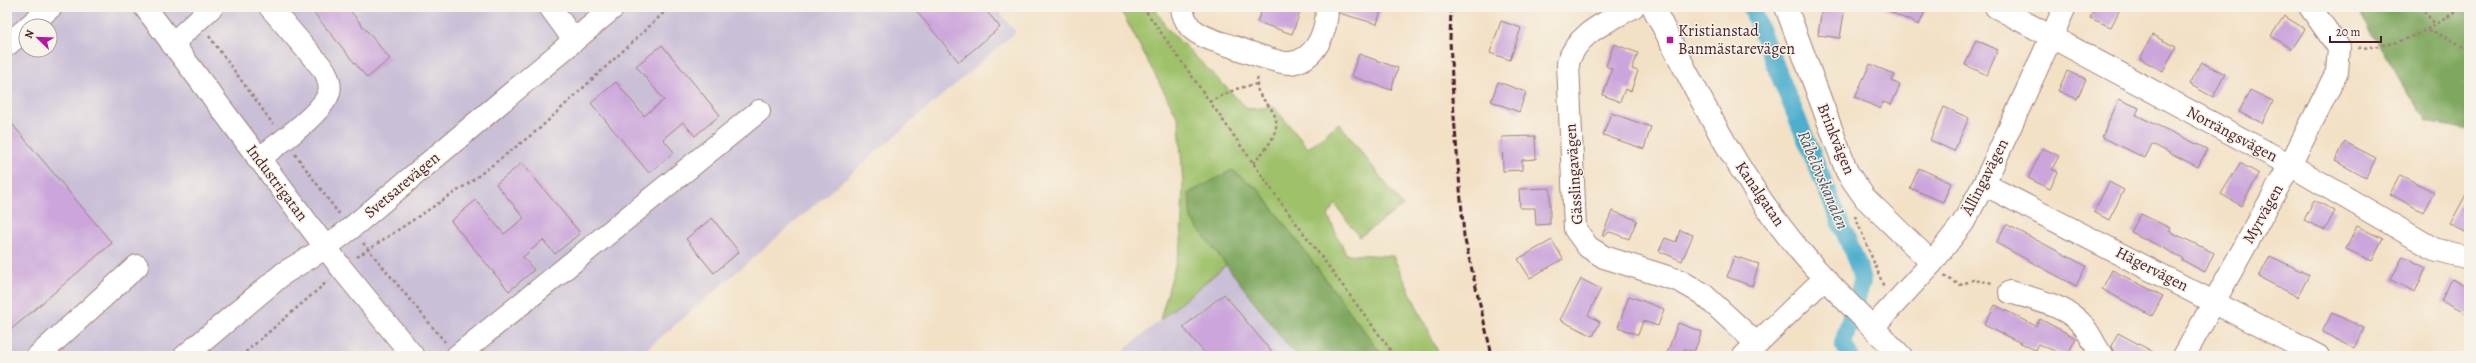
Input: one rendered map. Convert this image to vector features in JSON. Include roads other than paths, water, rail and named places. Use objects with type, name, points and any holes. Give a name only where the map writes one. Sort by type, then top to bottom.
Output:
[{"type":"street","points":[[38,18],[51,7]]},
{"type":"street","name":"Industrigatan","points":[[145,7],[325,248],[413,356]]},
{"type":"street","points":[[258,159],[285,139],[326,100],[330,91],[329,81],[325,71],[270,7]]},
{"type":"street","points":[[550,7],[574,40]]},
{"type":"street","name":"Svetsarevägen","points":[[185,356],[284,273],[325,248],[350,229],[614,7]]},
{"type":"street","points":[[1182,7],[1190,26],[1199,33],[1254,54],[1289,63],[1306,58],[1321,40],[1327,17],[1327,7]]},
{"type":"street","name":"Gässlingavägen","points":[[1633,7],[1584,35],[1572,49],[1568,63],[1575,229],[1588,247],[1604,257],[1680,281],[1703,294],[1750,350]]},
{"type":"street","name":"Kanalgatan","points":[[1653,7],[1743,171],[1777,221],[1831,286],[1901,356]]},
{"type":"street","name":"Norrängsvägen","points":[[1996,7],[2051,38],[2290,165],[2434,248],[2469,258]]},
{"type":"street","name":"Ällingavägen","points":[[1866,320],[1932,263],[1963,223],[1984,184],[2065,7]]},
{"type":"street","name":"Myrvägen","points":[[2184,356],[2290,165],[2337,72],[2339,48],[2310,7]]},
{"type":"street","name":"Brinkvägen","points":[[1788,9],[1847,172],[1865,198],[1932,263]]},
{"type":"street","points":[[172,44],[205,13]]},
{"type":"street","points":[[7,45],[18,36]]},
{"type":"street","points":[[457,356],[759,111]]},
{"type":"street","name":"Hägervägen","points":[[1984,184],[2214,301],[2318,356]]},
{"type":"street","points":[[38,356],[137,266]]},
{"type":"street","points":[[1750,350],[1802,302],[1831,286]]},
{"type":"street","points":[[2010,292],[2045,303],[2081,322],[2102,356]]},
{"type":"waterway","name":"Råbelövskanalen","points":[[1751,7],[1858,265],[1862,282],[1843,343],[1850,356]]},
{"type":"railway","points":[[1451,7],[1450,40],[1454,117],[1464,236],[1492,356]]},
{"type":"place","name":"Kristianstad Banmästarevägen","points":[[1670,40]]}]
